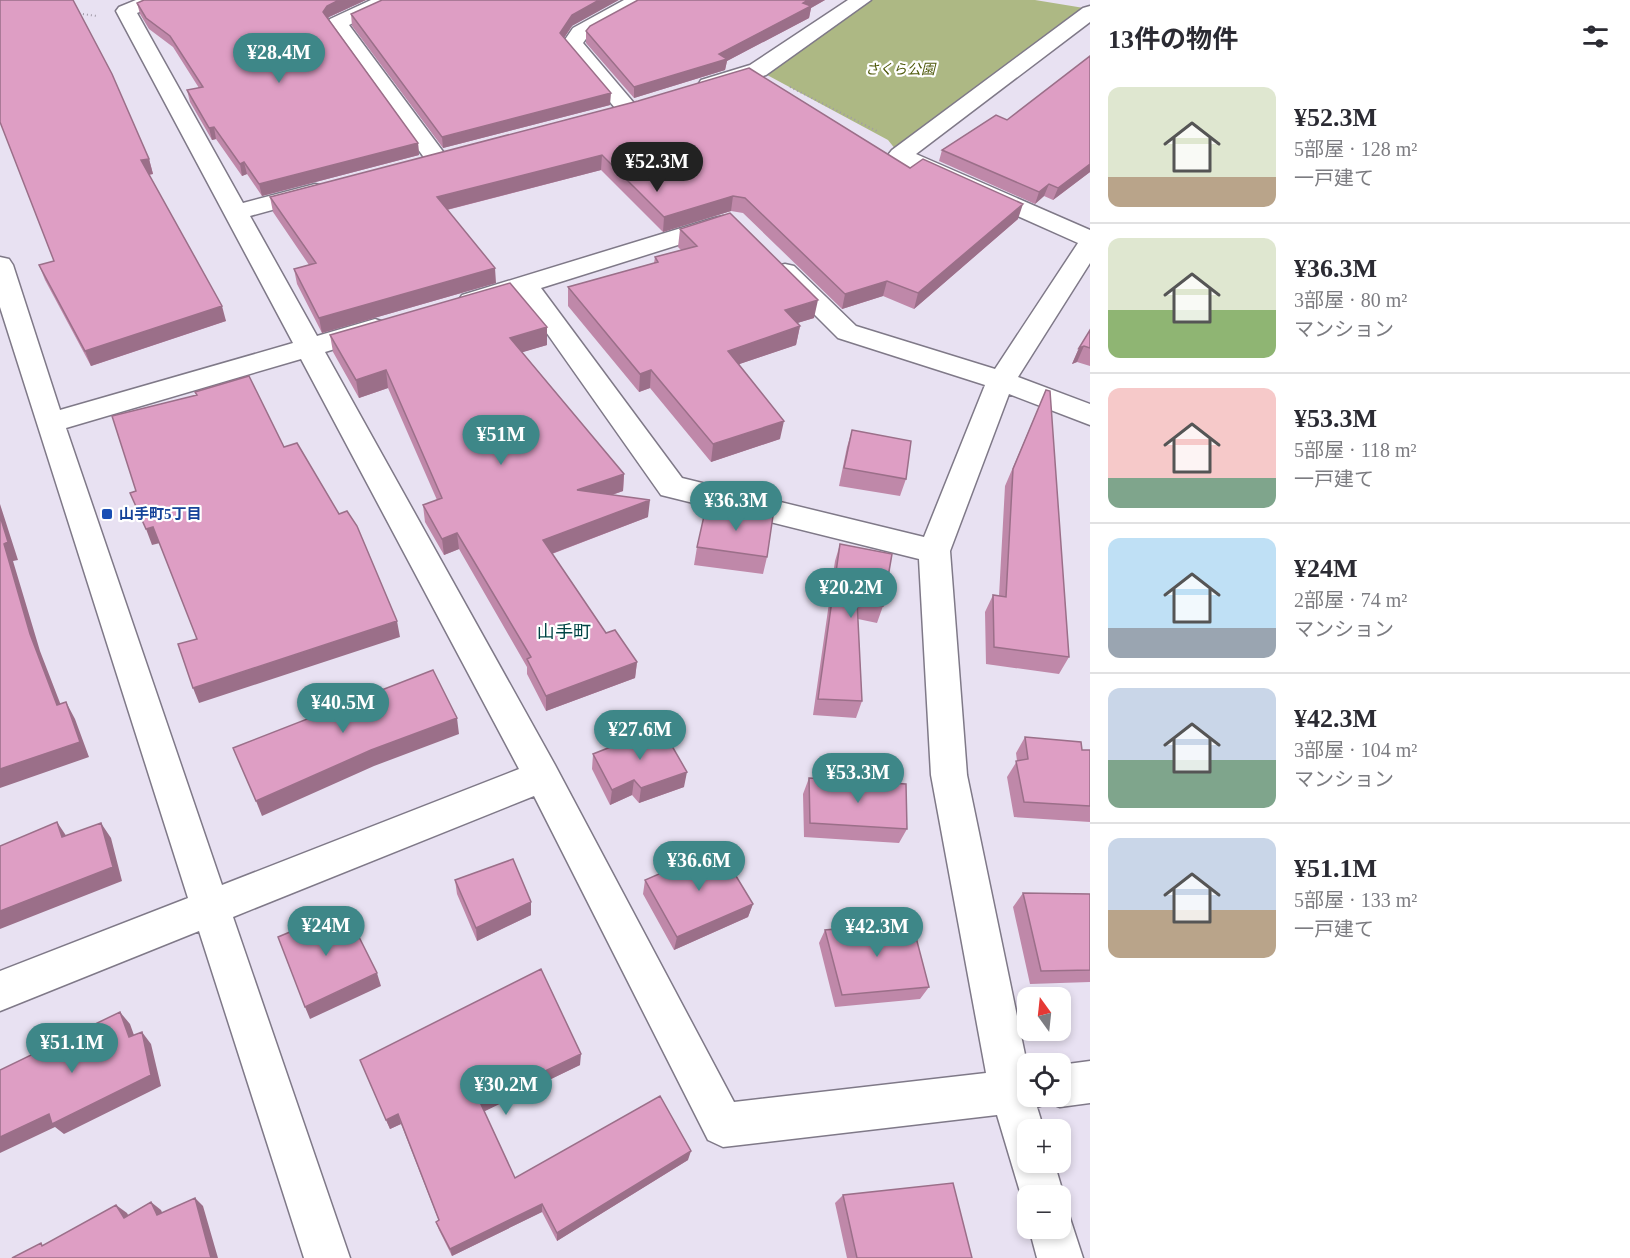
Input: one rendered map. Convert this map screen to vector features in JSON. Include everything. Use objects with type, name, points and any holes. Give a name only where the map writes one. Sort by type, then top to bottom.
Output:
[{"type":"street","points":[[387,0],[337,23],[436,158]]},
{"type":"street","points":[[628,109],[572,44],[580,32],[639,0]]},
{"type":"street","points":[[693,89],[758,70],[861,0]]},
{"type":"street","points":[[1017,1082],[949,775],[933,551],[996,390],[1090,241],[900,155],[1086,5]]},
{"type":"street","points":[[142,10],[235,212],[543,776],[723,1125],[1017,1091]]},
{"type":"street","points":[[606,115],[650,102]]},
{"type":"street","points":[[414,164],[459,152]]},
{"type":"street","points":[[235,212],[336,185]]},
{"type":"street","points":[[446,308],[732,220],[847,332],[1002,381],[1090,415]]},
{"type":"street","points":[[1,271],[327,1258]]},
{"type":"street","points":[[526,285],[672,487],[933,551]]},
{"type":"street","points":[[50,423],[400,321]]},
{"type":"street","points":[[0,991],[543,776]]},
{"type":"street","points":[[1071,1085],[1090,1082]]},
{"type":"street","points":[[1055,1239],[1060,1258]]},
{"type":"path","points":[[66,12],[142,10]]},
{"type":"path","points":[[758,70],[909,148]]},
{"type":"green space","name":"さくら公園","points":[[861,0],[1035,0],[1090,9],[900,155],[888,140],[758,70]]},
{"type":"building","points":[[0,0],[73,0],[112,74],[149,159],[141,160],[222,306],[85,351],[39,265],[54,261],[0,122]]},
{"type":"building","points":[[144,0],[339,0],[327,6],[323,12],[418,143],[259,184],[244,162],[240,164],[214,127],[209,128],[187,90],[203,87],[170,36],[146,18],[137,3]]},
{"type":"building","points":[[382,0],[599,0],[572,15],[560,33],[611,93],[442,137],[351,14]]},
{"type":"building","points":[[638,0],[808,0],[803,3],[811,6],[719,54],[727,59],[634,87],[586,31],[590,26]]},
{"type":"building","points":[[1090,56],[1090,164],[1058,188],[1049,184],[1039,192],[942,150],[996,115],[1007,120]]},
{"type":"building","points":[[749,68],[910,168],[923,159],[1023,204],[918,293],[887,281],[845,294],[745,198],[733,196],[664,217],[602,155],[437,197],[495,268],[319,318],[294,269],[316,263],[270,197],[638,101]]},
{"type":"building","points":[[730,213],[818,300],[785,310],[800,326],[728,351],[784,421],[713,444],[651,370],[640,374],[568,287],[658,262],[655,257],[697,246],[680,229]]},
{"type":"building","points":[[510,283],[547,327],[510,338],[624,474],[577,490],[650,500],[543,540],[606,633],[615,630],[637,662],[546,696],[527,659],[531,657],[457,533],[442,539],[423,505],[442,498],[386,370],[356,380],[330,335]]},
{"type":"building","points":[[1090,330],[1090,348],[1084,346],[1079,348]]},
{"type":"building","points":[[249,376],[284,447],[297,443],[339,514],[347,511],[357,526],[397,621],[193,688],[178,644],[197,639],[153,527],[146,529],[130,493],[136,491],[112,416],[197,395],[195,392]]},
{"type":"building","points":[[1046,390],[1050,391],[1069,657],[994,647],[993,595],[1006,597],[1013,469]]},
{"type":"building","points":[[852,430],[911,441],[906,479],[844,468]]},
{"type":"building","points":[[706,507],[773,516],[767,557],[697,547]]},
{"type":"building","points":[[0,516],[8,542],[4,544],[30,634],[57,705],[66,702],[80,742],[0,769]]},
{"type":"building","points":[[840,544],[892,554],[883,606],[857,601],[862,701],[818,699]]},
{"type":"building","points":[[433,670],[457,718],[371,750],[256,801],[233,748]]},
{"type":"building","points":[[661,727],[687,772],[641,788],[634,780],[612,790],[593,754]]},
{"type":"building","points":[[1025,737],[1081,742],[1082,750],[1090,750],[1090,806],[1024,802],[1016,761],[1028,759]]},
{"type":"building","points":[[809,778],[906,784],[907,829],[810,823]]},
{"type":"building","points":[[57,822],[62,837],[101,823],[113,867],[0,911],[0,846]]},
{"type":"building","points":[[719,848],[753,904],[677,937],[645,880]]},
{"type":"building","points":[[513,859],[531,902],[476,928],[455,880]]},
{"type":"building","points":[[1023,893],[1090,894],[1090,970],[1041,971]]},
{"type":"building","points":[[345,909],[377,973],[305,1007],[278,937]]},
{"type":"building","points":[[912,922],[929,987],[842,995],[825,930]]},
{"type":"building","points":[[541,969],[581,1054],[480,1102],[515,1178],[660,1096],[691,1151],[557,1233],[542,1204],[450,1249],[436,1222],[439,1220],[398,1114],[386,1120],[360,1060]]},
{"type":"building","points":[[120,1012],[129,1037],[142,1032],[151,1075],[52,1124],[49,1114],[0,1137],[0,1070]]},
{"type":"building","points":[[953,1183],[972,1258],[857,1258],[843,1195]]},
{"type":"building","points":[[195,1198],[211,1258],[12,1258],[41,1243],[42,1246],[116,1205],[124,1218],[151,1202],[157,1215]]},
{"type":"place","name":"山手町5丁目","points":[[107,514]]},
{"type":"district","name":"山手町","points":[[564,632]]}]
